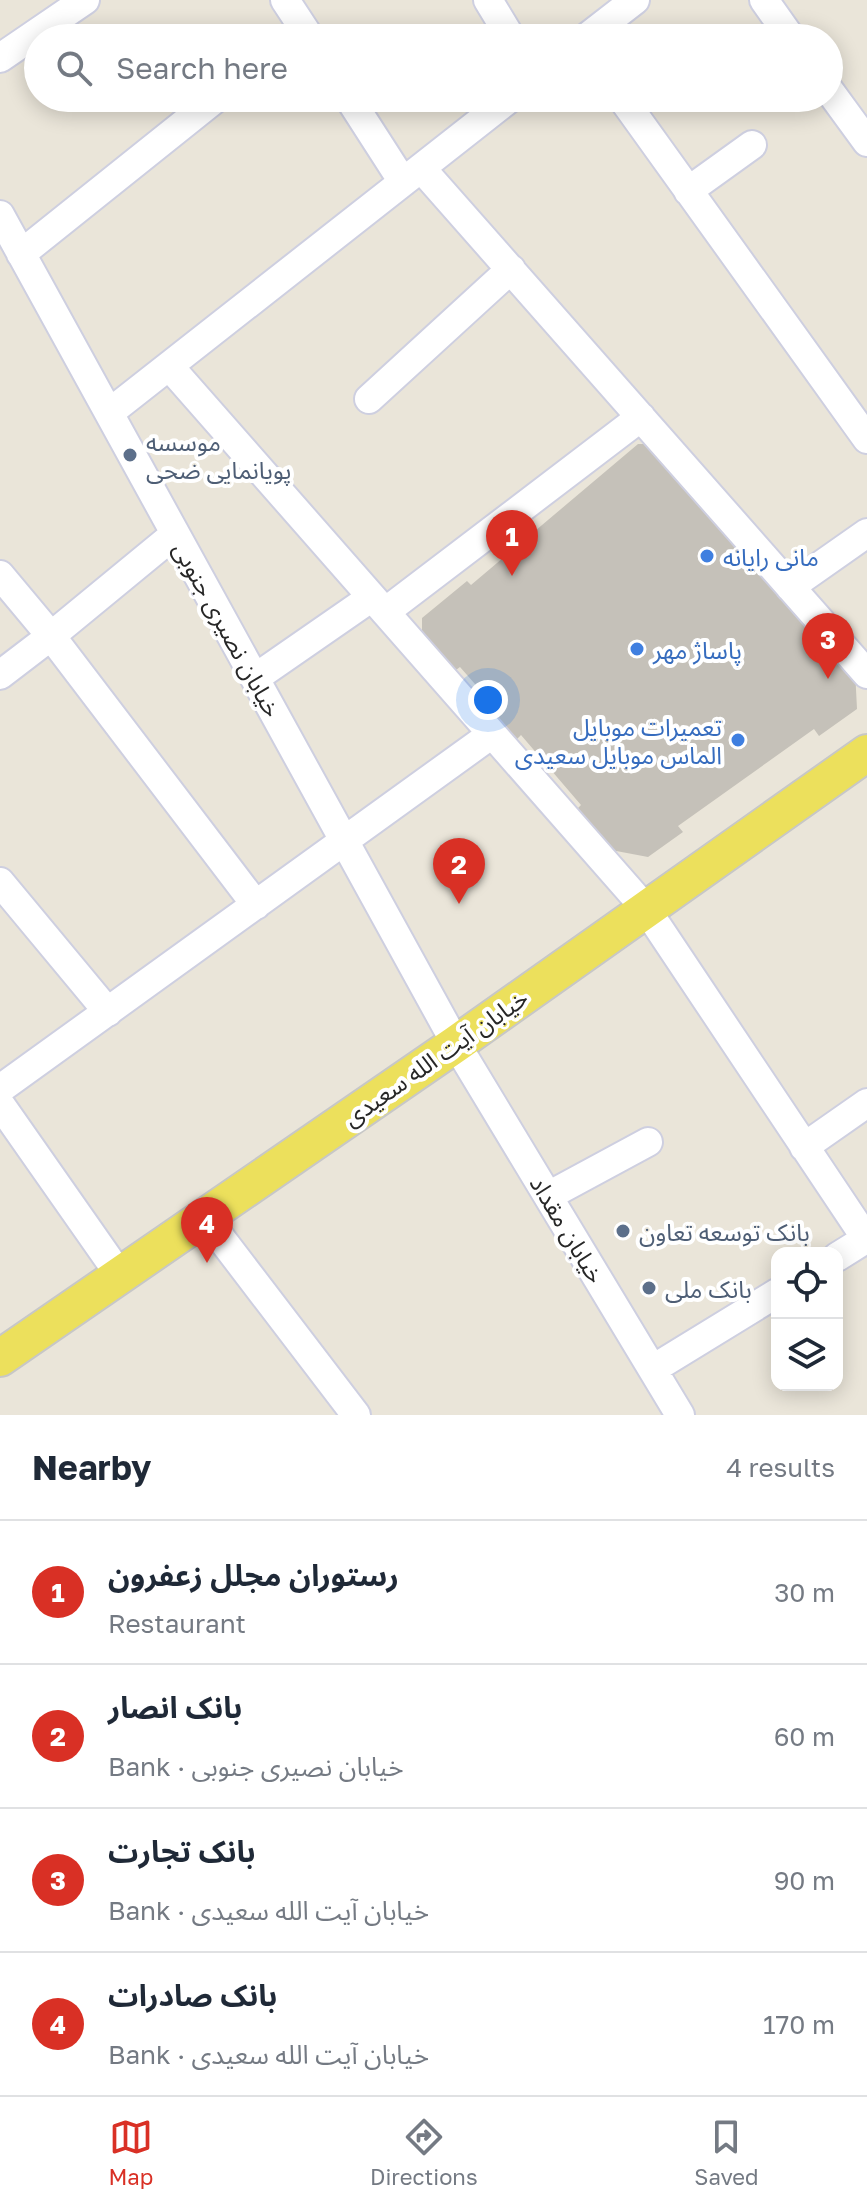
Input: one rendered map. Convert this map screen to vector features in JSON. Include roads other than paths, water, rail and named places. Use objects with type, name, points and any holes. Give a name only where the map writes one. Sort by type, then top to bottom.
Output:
[{"type":"main road","name":"خیابان آیت الله سعیدی","points":[[0,1358],[456,1044],[867,753]]},
{"type":"street","points":[[50,24],[85,0]]},
{"type":"street","points":[[285,0],[297,24]]},
{"type":"street","points":[[488,0],[503,24]]},
{"type":"street","points":[[604,24],[635,0]]},
{"type":"street","points":[[764,0],[781,24]]},
{"type":"street","points":[[0,58],[24,42]]},
{"type":"street","points":[[843,109],[867,142]]},
{"type":"street","points":[[21,254],[198,112]]},
{"type":"street","points":[[360,112],[412,175],[511,269],[867,674]]},
{"type":"street","points":[[109,413],[492,112]]},
{"type":"street","points":[[632,112],[867,439]]},
{"type":"street","points":[[688,191],[752,145]]},
{"type":"street","name":"خیابان نصیری جنوبی","points":[[0,215],[456,1044]]},
{"type":"street","points":[[369,399],[511,269]]},
{"type":"street","points":[[169,366],[646,909],[866,1240],[843,1253]]},
{"type":"street","points":[[255,678],[378,604],[641,417]]},
{"type":"street","points":[[790,587],[867,533]]},
{"type":"street","points":[[0,675],[175,534]]},
{"type":"street","points":[[0,575],[51,636],[256,905]]},
{"type":"street","points":[[0,1089],[492,734]]},
{"type":"street","points":[[0,882],[108,1012]]},
{"type":"street","name":"خیابان مقداد","points":[[456,1044],[680,1415]]},
{"type":"street","points":[[804,1147],[867,1103]]},
{"type":"street","points":[[0,1104],[119,1274]]},
{"type":"street","points":[[548,1196],[648,1142]]},
{"type":"street","points":[[204,1216],[356,1415]]},
{"type":"street","points":[[653,1369],[771,1297]]},
{"type":"place","name":"موسسه پویانمایی ضحی","points":[[130,455]]},
{"type":"place","name":"مانی رایانه","points":[[707,556]]},
{"type":"place","name":"رستوران مجلل زعفرون","points":[[512,576]]},
{"type":"place","name":"پاساژ مهر","points":[[637,649]]},
{"type":"place","name":"بانک تجارت","points":[[828,679]]},
{"type":"place","name":"تعمیرات موبایل الماس موبایل سعیدی","points":[[738,740]]},
{"type":"place","name":"بانک انصار","points":[[459,904]]},
{"type":"place","name":"بانک توسعه تعاون","points":[[623,1231]]},
{"type":"place","name":"بانک صادرات","points":[[207,1263]]},
{"type":"place","name":"بانک ملی","points":[[649,1288]]}]
